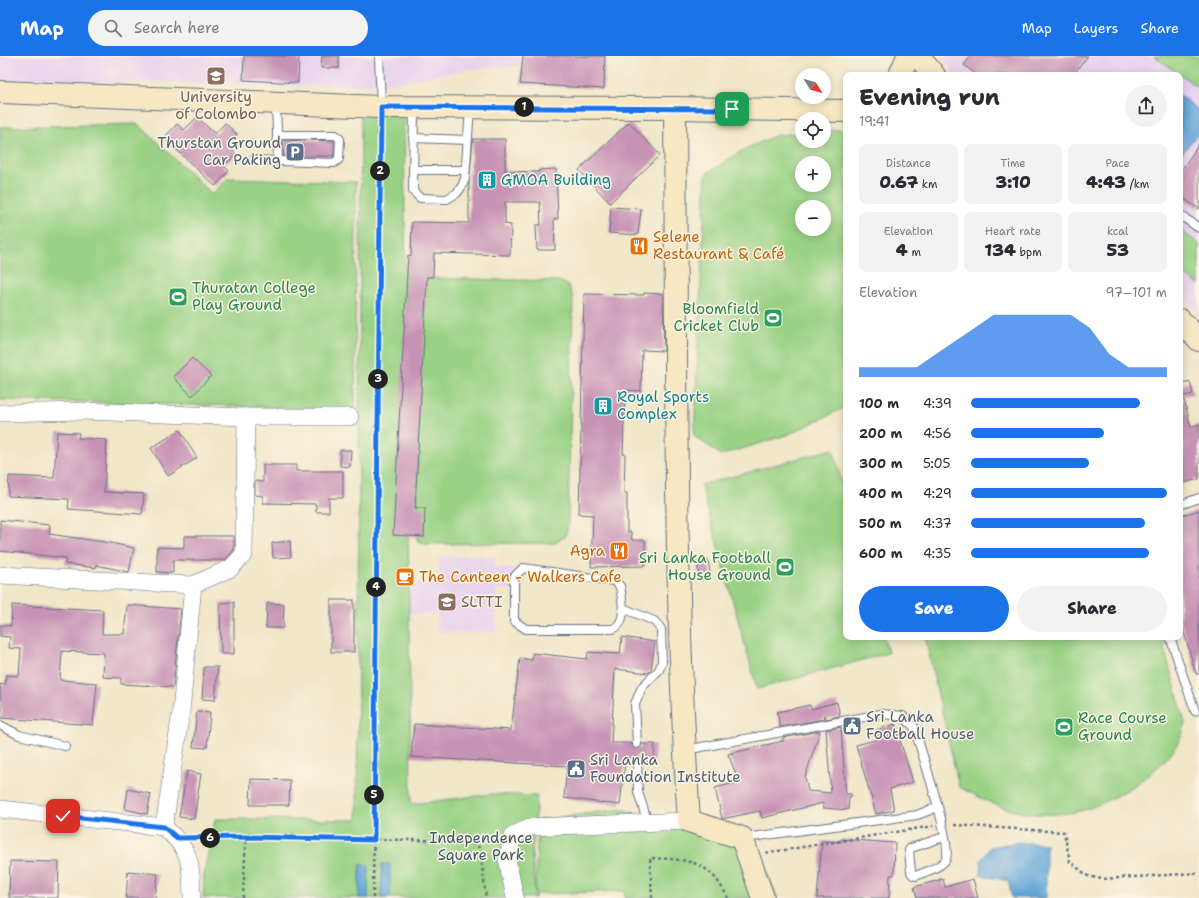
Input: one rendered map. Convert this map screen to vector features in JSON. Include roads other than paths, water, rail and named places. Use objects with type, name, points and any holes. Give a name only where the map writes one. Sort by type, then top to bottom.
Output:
[{"type":"main road","points":[[901,72],[908,56]]},
{"type":"main road","points":[[918,56],[931,72]]},
{"type":"main road","points":[[0,92],[381,107],[675,108],[843,111]]},
{"type":"main road","points":[[675,108],[678,512],[684,750],[689,821],[745,847],[764,898]]},
{"type":"main road","points":[[1183,323],[1199,340]]},
{"type":"street","points":[[0,412],[82,411],[246,417],[350,417]]},
{"type":"street","points":[[0,575],[193,585],[231,568],[244,554],[246,417]]},
{"type":"street","points":[[171,833],[193,585]]},
{"type":"street","points":[[0,810],[171,833],[185,849],[191,864],[192,898]]},
{"type":"street","points":[[515,898],[507,859],[513,836],[528,827],[689,821]]},
{"type":"lane","points":[[380,56],[381,107]]},
{"type":"lane","points":[[276,102],[278,161]]},
{"type":"lane","points":[[414,107],[413,191],[416,196],[420,198],[447,199],[457,193],[462,186],[465,170],[466,140],[470,107]]},
{"type":"lane","points":[[253,160],[334,163],[339,159],[340,139],[336,135],[277,135]]},
{"type":"lane","points":[[413,138],[466,140]]},
{"type":"lane","points":[[413,170],[465,170]]},
{"type":"lane","points":[[1183,217],[1199,228]]},
{"type":"lane","points":[[1183,504],[1199,498]]},
{"type":"lane","points":[[523,568],[614,581],[620,586],[623,608],[622,622],[619,627],[613,629],[526,629],[514,621],[514,577],[523,568]]},
{"type":"lane","points":[[623,608],[654,621],[661,629],[662,662],[659,670],[642,687],[635,704],[637,744]]},
{"type":"lane","points":[[1171,640],[1195,712]]},
{"type":"lane","points":[[684,750],[881,714],[903,716],[914,728],[938,807],[942,825],[944,837],[947,856],[943,863],[916,876],[913,875],[909,850],[944,837]]},
{"type":"lane","points":[[0,725],[19,735],[65,746]]},
{"type":"lane","points":[[637,761],[638,792],[648,823]]},
{"type":"lane","points":[[745,847],[917,815],[938,807]]},
{"type":"water","points":[[1183,98],[1199,111],[1199,132],[1183,152]]},
{"type":"water","points":[[1019,842],[1046,844],[1046,898],[1012,898],[1008,881],[980,875],[981,861],[990,847]]},
{"type":"water","points":[[382,864],[390,864],[390,898],[381,898]]},
{"type":"water","points":[[360,865],[369,865],[368,898],[359,898]]},
{"type":"place","name":"University of Colombo","points":[[216,76]]},
{"type":"place","name":"Thurstan Ground Car Paking","points":[[295,152]]},
{"type":"place","name":"GMOA Building","points":[[487,180]]},
{"type":"place","name":"Selene Restaurant & Café","points":[[639,246]]},
{"type":"place","name":"Thuratan College Play Ground","points":[[178,297]]},
{"type":"place","name":"Bloomfield Cricket Club","points":[[773,318]]},
{"type":"place","name":"Royal Sports Complex","points":[[603,406]]},
{"type":"place","name":"Agra","points":[[619,551]]},
{"type":"place","name":"Sri Lanka Football House Ground","points":[[785,567]]},
{"type":"place","name":"The Canteen - Walkers Cafe","points":[[405,577]]},
{"type":"place","name":"SLTTI","points":[[447,602]]},
{"type":"place","name":"Sri Lanka Football House","points":[[852,726]]},
{"type":"place","name":"Race Course Ground","points":[[1064,727]]},
{"type":"place","name":"Sri Lanka Foundation Institute","points":[[576,769]]},
{"type":"park label","name":"Independence Square Park","points":[[481,846]]}]
